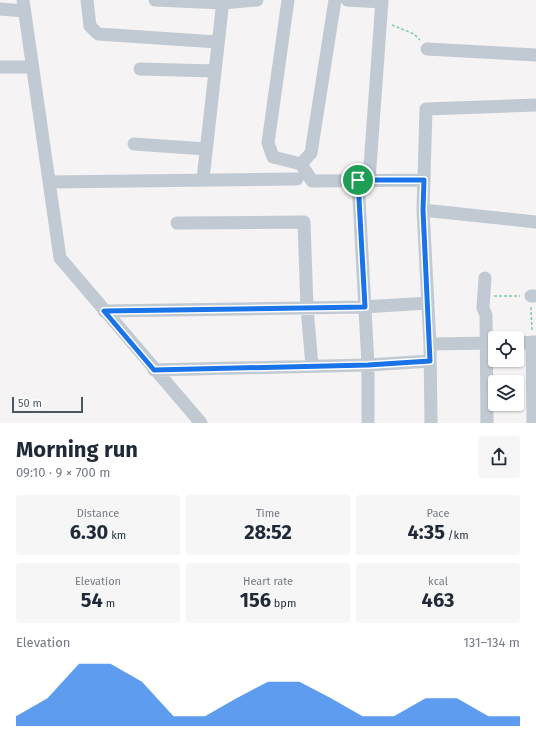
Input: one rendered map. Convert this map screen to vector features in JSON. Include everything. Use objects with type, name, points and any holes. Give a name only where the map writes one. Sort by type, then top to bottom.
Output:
[{"type":"street","points":[[87,0],[90,26],[98,34],[217,42]]},
{"type":"street","points":[[155,0],[223,2],[257,0]]},
{"type":"street","points":[[288,0],[268,143],[273,157],[301,164],[312,180],[424,180]]},
{"type":"street","points":[[301,164],[311,153],[335,0]]},
{"type":"street","points":[[347,0],[382,1],[364,180],[368,423]]},
{"type":"street","points":[[202,179],[217,42],[223,2]]},
{"type":"street","points":[[0,9],[24,5],[60,258],[154,370],[201,423]]},
{"type":"street","points":[[428,49],[536,55]]},
{"type":"street","points":[[0,67],[32,67]]},
{"type":"street","points":[[140,69],[214,71]]},
{"type":"street","points":[[431,423],[430,344],[423,210],[426,109],[536,105]]},
{"type":"street","points":[[134,144],[206,149]]},
{"type":"street","points":[[49,182],[297,179]]},
{"type":"street","points":[[423,210],[536,222]]},
{"type":"street","points":[[177,223],[304,222],[307,308],[312,366]]},
{"type":"street","points":[[485,278],[483,308],[486,315],[489,331]]},
{"type":"street","points":[[104,311],[365,307],[428,304]]},
{"type":"street","points":[[524,343],[534,342],[533,423]]},
{"type":"street","points":[[430,344],[488,344]]},
{"type":"street","points":[[154,370],[368,365],[430,361]]},
{"type":"street","points":[[487,423],[490,367]]},
{"type":"path","points":[[380,24],[398,26],[414,34],[428,49]]},
{"type":"path","points":[[484,296],[533,296],[534,342]]},
{"type":"route","points":[[358,180],[424,180],[423,210],[430,361],[368,365],[154,370],[104,311],[365,307],[358,180]]}]
